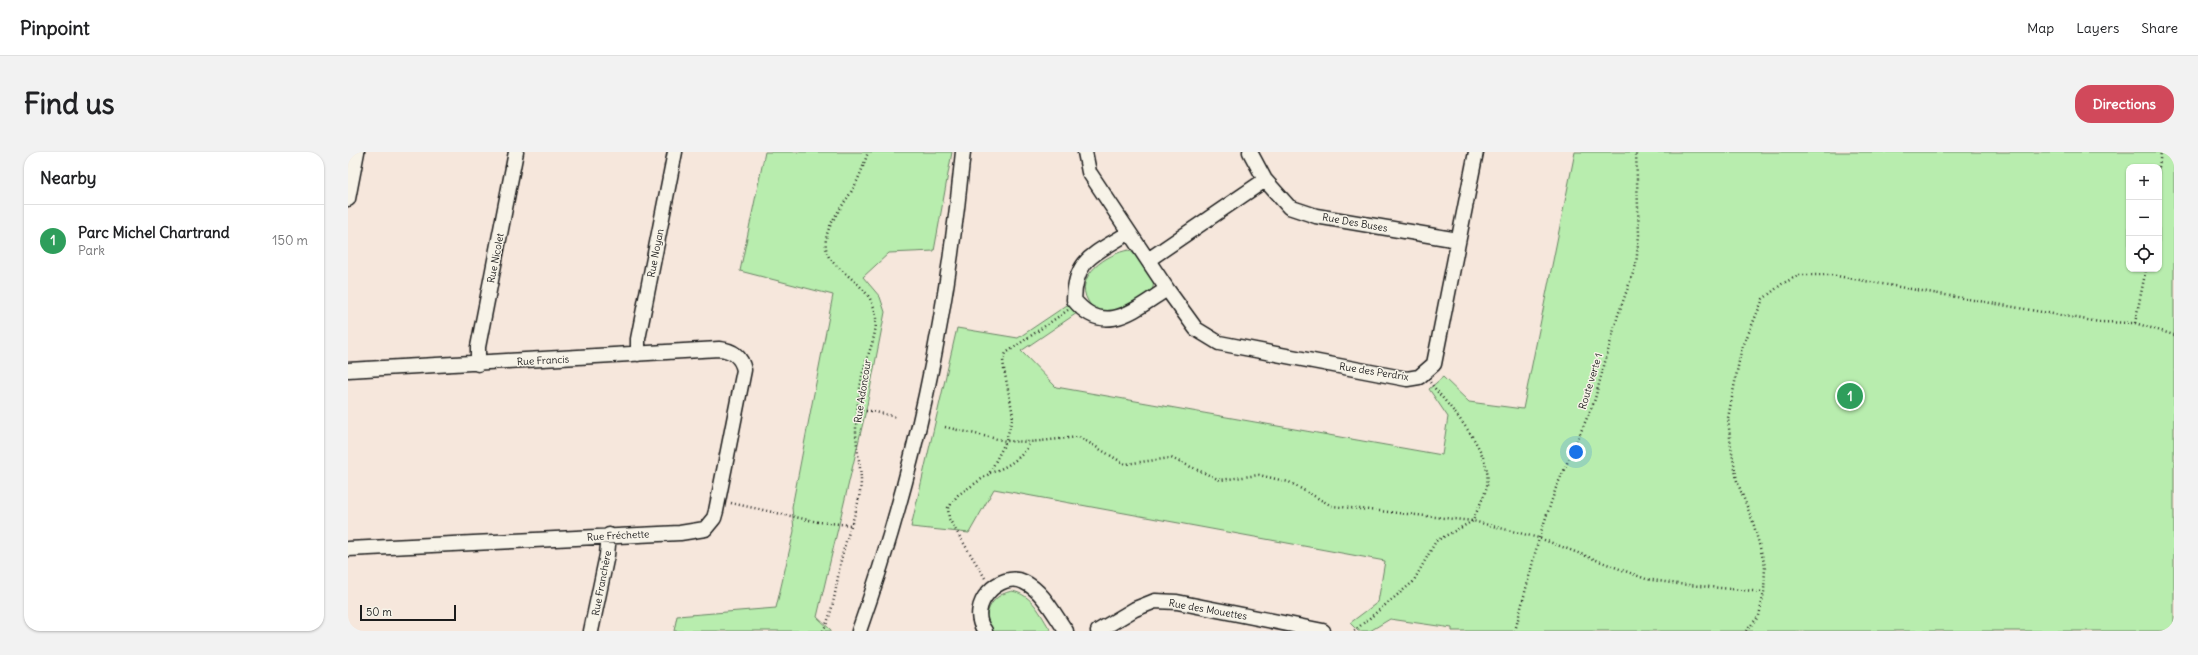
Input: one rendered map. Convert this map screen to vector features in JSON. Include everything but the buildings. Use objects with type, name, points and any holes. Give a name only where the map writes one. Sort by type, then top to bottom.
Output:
[{"type":"street","points":[[348,199],[357,152]]},
{"type":"street","name":"Rue Nicolet","points":[[478,364],[478,347],[516,152]]},
{"type":"street","name":"Rue Noyan","points":[[638,354],[638,339],[675,152]]},
{"type":"street","points":[[859,631],[896,521],[928,394],[953,244],[963,152]]},
{"type":"street","name":"Rue des Perdrix","points":[[1085,152],[1089,172],[1128,233],[1196,329],[1218,343],[1407,379],[1419,377],[1434,364],[1476,152]]},
{"type":"street","name":"Rue Des Buses","points":[[1250,152],[1265,180],[1289,207],[1309,214],[1458,240]]},
{"type":"street","points":[[1148,260],[1265,180]]},
{"type":"street","points":[[1128,233],[1088,258],[1078,270],[1074,300],[1092,316],[1105,320],[1124,316],[1167,289]]},
{"type":"street","name":"Rue Francis","points":[[348,370],[478,364],[719,349],[730,351],[737,355]]},
{"type":"street","name":"Rue Fréchette","points":[[348,549],[701,531],[708,526],[716,511],[743,380],[743,365],[737,355]]},
{"type":"street","name":"Rue Franchère","points":[[592,631],[608,552],[609,535]]},
{"type":"street","points":[[985,631],[980,625],[978,614],[980,602],[992,589],[1009,581],[1023,581],[1039,592],[1066,631]]},
{"type":"street","name":"Rue des Mouettes","points":[[1098,631],[1135,609],[1155,601],[1177,602],[1324,631]]},
{"type":"path","name":"Rue Adoncour","points":[[823,631],[833,609],[842,553],[851,525],[861,479],[856,431],[862,376],[875,331],[876,316],[865,292],[830,260],[827,254],[826,244],[830,226],[854,186],[868,152]]},
{"type":"path","name":"Route verte 1","points":[[1515,631],[1539,538],[1556,488],[1594,402],[1618,315],[1636,265],[1640,235],[1636,152]]},
{"type":"path","points":[[2159,164],[2161,152]]},
{"type":"path","points":[[2135,323],[2145,272]]},
{"type":"path","points":[[1746,631],[1759,616],[1764,592],[1765,566],[1753,522],[1738,481],[1728,418],[1741,351],[1750,325],[1763,299],[1782,284],[1799,275],[1831,275],[2099,322],[2135,323],[2174,335]]},
{"type":"path","points":[[989,474],[1006,441],[1013,415],[1004,369],[1003,360],[1006,353],[1077,304]]},
{"type":"path","points":[[1354,631],[1412,582],[1436,541],[1473,521],[1487,485],[1485,462],[1480,448],[1424,374]]},
{"type":"path","points":[[858,411],[871,411],[897,416]]},
{"type":"path","points":[[945,427],[1006,441],[1030,442],[1079,437],[1125,464],[1171,458],[1220,480],[1259,475],[1289,482],[1332,506],[1473,521],[1539,538],[1646,579],[1678,584],[1764,592]]},
{"type":"path","points":[[992,589],[949,519],[948,514],[951,503],[958,495],[989,474],[1000,470],[1019,458],[1028,448],[1030,442]]},
{"type":"path","points":[[726,503],[818,522],[851,525]]},
{"type":"green space","points":[[765,152],[952,152],[934,251],[889,253],[863,277],[880,297],[885,312],[866,410],[817,617],[832,631],[674,631],[677,616],[776,608],[794,531],[792,507],[833,295],[740,271]]},
{"type":"green space","points":[[1575,152],[2174,152],[2174,631],[1452,631],[1452,628],[1390,619],[1370,631],[1358,631],[1350,623],[1378,602],[1385,561],[994,489],[969,533],[911,527],[957,328],[1018,338],[1070,303],[1077,313],[1021,351],[1056,387],[1442,455],[1448,417],[1429,389],[1443,377],[1469,402],[1523,409]]},
{"type":"green space","points":[[1129,250],[1144,263],[1152,275],[1153,287],[1150,293],[1123,313],[1097,310],[1089,302],[1085,292],[1085,283],[1089,275],[1095,267],[1103,261],[1121,252]]},
{"type":"green space","points":[[1012,591],[1019,593],[1031,601],[1051,631],[992,631],[986,618],[989,608],[994,600],[1002,594]]},
{"type":"place","name":"Parc Michel Chartrand","points":[[1850,396]]}]
